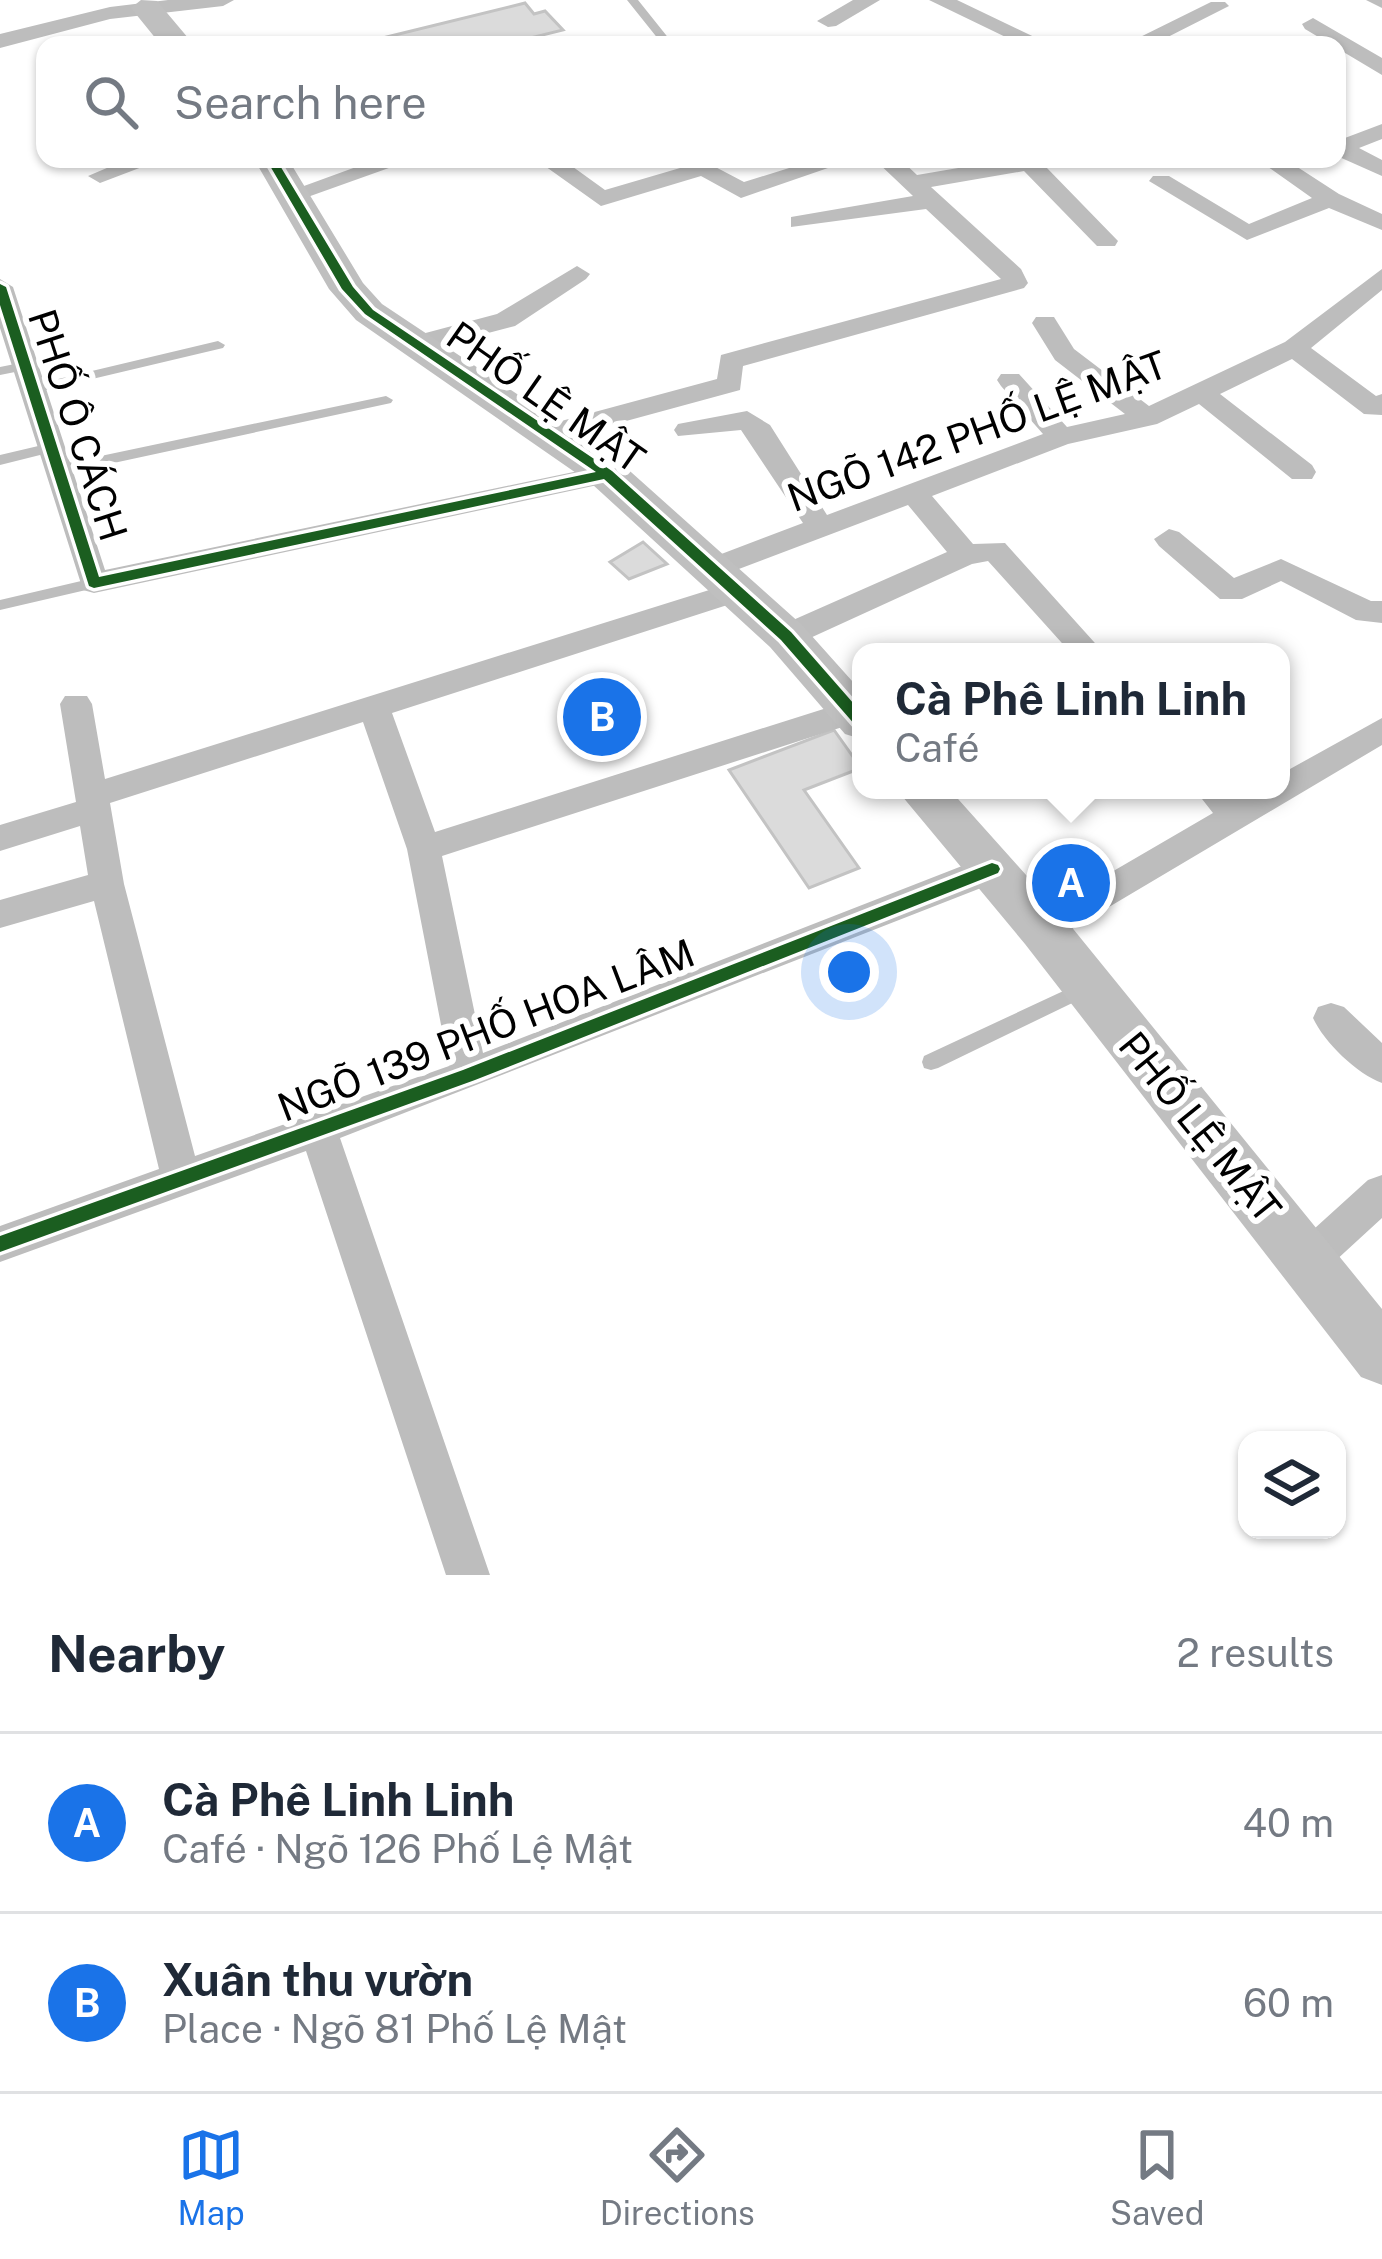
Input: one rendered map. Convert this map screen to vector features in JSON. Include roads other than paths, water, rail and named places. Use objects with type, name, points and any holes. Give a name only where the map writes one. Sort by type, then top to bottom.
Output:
[{"type":"street","points":[[0,40],[75,20],[221,0]]},
{"type":"street","points":[[828,21],[869,0]]},
{"type":"street","points":[[940,0],[1020,36]]},
{"type":"street","points":[[1155,36],[1218,6]]},
{"type":"street","points":[[146,8],[170,36]]},
{"type":"street","points":[[1312,24],[1331,36]]},
{"type":"street","points":[[1346,45],[1382,68]]},
{"type":"street","points":[[1346,145],[1382,131]]},
{"type":"street","points":[[1346,152],[1382,169]]},
{"type":"street","points":[[100,176],[124,168]]},
{"type":"street","name":"PHỐ LỆ MẬT","points":[[277,168],[348,289],[369,312],[607,474],[785,636],[852,712]]},
{"type":"street","points":[[294,194],[374,168]]},
{"type":"street","points":[[560,168],[601,199],[704,168],[741,191],[814,168]]},
{"type":"street","points":[[549,433],[730,383],[730,362],[1015,283],[1012,274],[895,168]]},
{"type":"street","points":[[800,222],[920,192],[973,168]]},
{"type":"street","points":[[1046,168],[1106,241]]},
{"type":"street","points":[[1296,168],[1330,199],[1382,223]]},
{"type":"street","points":[[1161,181],[1247,233],[1330,199]]},
{"type":"street","points":[[412,345],[506,320],[577,274]]},
{"type":"street","name":"NGÕ 142 PHỐ LỆ MẬT","points":[[0,838],[518,658],[725,579],[821,529],[1061,437],[1147,418],[1294,347],[1382,277]]},
{"type":"street","name":"PHỐ Ô CÁCH","points":[[3,306],[19,375],[54,459],[94,584]]},
{"type":"street","points":[[1045,323],[1064,354],[1147,418]]},
{"type":"street","points":[[1294,347],[1374,408],[1382,403]]},
{"type":"street","points":[[1010,380],[1061,437]]},
{"type":"street","points":[[1201,392],[1302,472]]},
{"type":"street","points":[[688,430],[747,420],[760,431],[821,529]]},
{"type":"street","points":[[94,584],[607,474]]},
{"type":"street","points":[[914,494],[966,555]]},
{"type":"street","points":[[1169,539],[1231,592],[1281,569],[1367,612],[1382,612]]},
{"type":"street","points":[[785,636],[966,555],[995,550],[1080,643]]},
{"type":"street","points":[[76,704],[107,884],[181,1178]]},
{"type":"street","points":[[374,705],[424,849],[470,1076]]},
{"type":"street","points":[[424,849],[852,718]]},
{"type":"street","points":[[1290,786],[1382,730]]},
{"type":"street","name":"PHỐ LỆ MẬT","points":[[929,799],[1043,929],[1382,1356]]},
{"type":"street","points":[[1220,799],[1238,818]]},
{"type":"street","points":[[1043,929],[1269,799]]},
{"type":"street","name":"NGÕ 139 PHỐ HOA LÂM","points":[[0,1244],[470,1076],[992,869]]},
{"type":"street","points":[[0,914],[107,884]]},
{"type":"street","points":[[1331,1018],[1382,1067]]},
{"type":"street","points":[[318,1129],[468,1575]]},
{"type":"street","points":[[1307,1261],[1382,1192]]},
{"type":"lane","points":[[632,0],[662,36]]},
{"type":"lane","points":[[19,375],[218,345]]},
{"type":"lane","points":[[0,460],[54,459],[386,400]]},
{"type":"lane","points":[[0,605],[94,584]]},
{"type":"lane","points":[[931,1062],[1088,987]]},
{"type":"place","name":"Xuân thu vườn","points":[[602,717]]},
{"type":"place","name":"Cà Phê Linh Linh","points":[[1071,883]]}]
